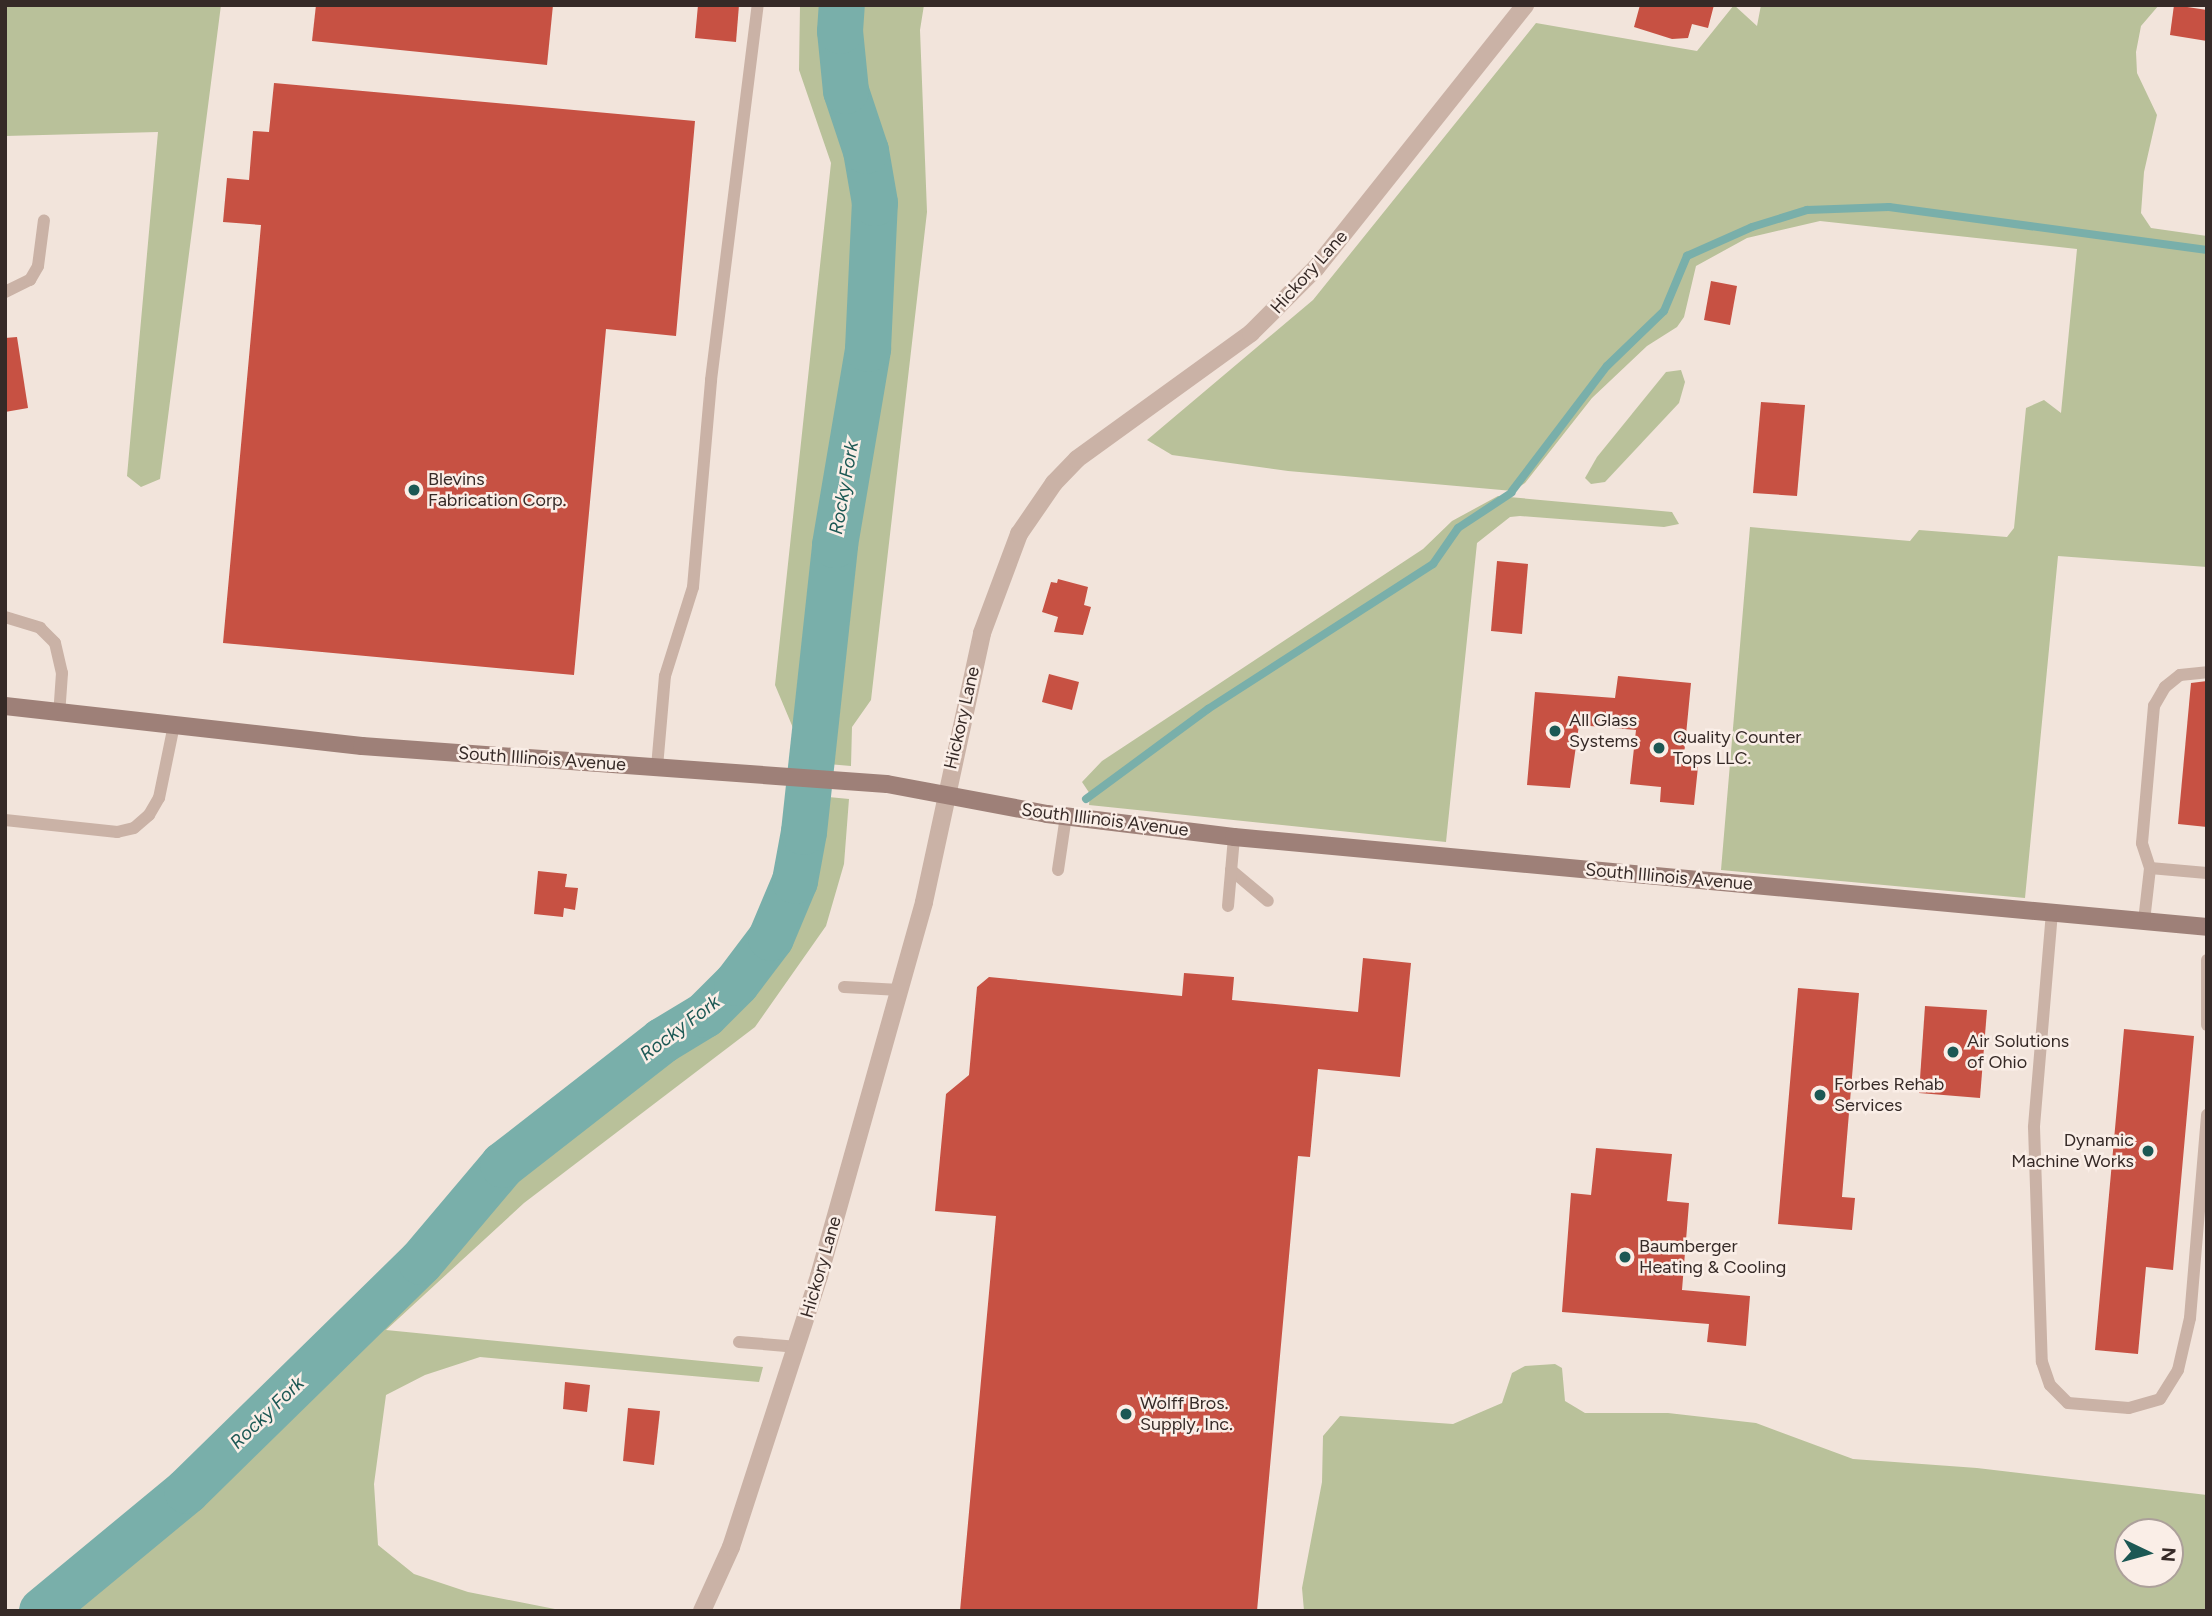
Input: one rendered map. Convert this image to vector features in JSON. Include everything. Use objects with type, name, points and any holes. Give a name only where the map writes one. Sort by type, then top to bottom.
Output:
[{"type":"main road","name":"South Illinois Avenue","points":[[5,706],[362,746],[874,783],[1066,816],[1234,836],[2207,926]]},
{"type":"street","name":"Hickory Lane","points":[[702,1611],[731,1547],[798,1347],[900,990],[935,856],[945,795],[994,591],[1019,534],[1054,483],[1095,445],[1251,333],[1297,287],[1335,246],[1525,5]]},
{"type":"lane","points":[[657,767],[665,676],[693,587],[711,380],[758,5]]},
{"type":"lane","points":[[5,292],[30,280],[38,266],[44,220]]},
{"type":"lane","points":[[5,617],[40,628],[55,643],[62,673],[59,712]]},
{"type":"lane","points":[[2144,921],[2150,868],[2141,843],[2154,706],[2165,687],[2180,675],[2207,672]]},
{"type":"lane","points":[[5,820],[117,832],[134,828],[149,816],[159,798],[174,725]]},
{"type":"lane","points":[[1058,870],[1066,816]]},
{"type":"lane","points":[[1228,906],[1234,836]]},
{"type":"lane","points":[[2150,868],[2207,873]]},
{"type":"lane","points":[[1231,870],[1268,901]]},
{"type":"lane","points":[[2052,912],[2034,1128],[2042,1362],[2050,1385],[2068,1403],[2129,1408],[2160,1399],[2178,1370],[2190,1318],[2207,1115]]},
{"type":"lane","points":[[2207,960],[2207,1025]]},
{"type":"lane","points":[[844,987],[900,990]]},
{"type":"lane","points":[[739,1342],[798,1347]]},
{"type":"green space","points":[[5,5],[221,5],[160,479],[141,487],[127,476],[158,132],[5,136]]},
{"type":"green space","points":[[800,5],[924,5],[920,30],[927,212],[871,700],[852,727],[851,766],[793,761],[796,735],[775,685],[831,163],[799,70]]},
{"type":"green space","points":[[1734,5],[1757,26],[1761,5],[2159,5],[2141,26],[2136,52],[2137,73],[2157,115],[2144,172],[2141,213],[2151,228],[2207,236],[2207,567],[2058,556],[2025,898],[1721,870],[1750,527],[1910,541],[1919,530],[2007,537],[2014,528],[2026,408],[2044,400],[2061,413],[2077,249],[1820,221],[1747,238],[1696,266],[1684,317],[1677,327],[1647,346],[1592,398],[1525,483],[1513,491],[1288,471],[1172,455],[1147,440],[1313,300],[1536,23],[1697,51]]},
{"type":"green space","points":[[1681,370],[1685,382],[1679,403],[1605,482],[1591,484],[1585,478],[1597,457],[1666,372]]},
{"type":"green space","points":[[1498,496],[1672,512],[1679,524],[1664,527],[1520,516],[1510,517],[1477,543],[1446,842],[1089,805],[1090,794],[1082,782],[1102,761],[1423,549],[1452,521]]},
{"type":"green space","points":[[808,795],[849,799],[844,864],[826,926],[755,1027],[524,1203],[386,1330],[763,1367],[759,1382],[480,1357],[425,1375],[386,1395],[374,1484],[378,1545],[414,1574],[468,1592],[565,1611],[42,1611],[187,1491],[421,1262],[503,1165],[662,1041],[705,1015],[737,983],[771,938],[795,881]]},
{"type":"green space","points":[[1555,1364],[1562,1368],[1565,1401],[1585,1413],[1668,1413],[1756,1423],[1853,1459],[1977,1468],[2207,1495],[2207,1611],[1304,1611],[1302,1588],[1322,1482],[1323,1436],[1340,1416],[1453,1424],[1502,1403],[1512,1373],[1525,1366]]},
{"type":"building","points":[[316,5],[553,5],[547,65],[312,41]]},
{"type":"building","points":[[698,5],[739,5],[736,42],[695,38]]},
{"type":"building","points":[[1640,5],[1714,5],[1708,28],[1692,24],[1688,38],[1672,39],[1634,27]]},
{"type":"building","points":[[2174,5],[2207,10],[2207,41],[2170,35]]},
{"type":"building","name":"Blevins Fabrication Corp.","points":[[274,83],[695,121],[676,336],[606,329],[574,675],[223,643],[261,225],[223,222],[227,178],[249,180],[253,131],[269,132]]},
{"type":"building","points":[[1711,281],[1737,286],[1730,325],[1704,320]]},
{"type":"building","points":[[17,337],[28,408],[5,412],[5,338]]},
{"type":"building","points":[[1761,402],[1805,405],[1797,496],[1753,493]]},
{"type":"building","points":[[1497,561],[1528,564],[1522,634],[1491,631]]},
{"type":"building","points":[[1058,579],[1088,587],[1084,605],[1091,607],[1083,635],[1054,632],[1058,617],[1042,612],[1051,582],[1057,583]]},
{"type":"building","points":[[1049,674],[1079,682],[1072,710],[1042,702]]},
{"type":"building","points":[[1618,676],[1691,683],[1683,766],[1698,767],[1694,805],[1660,802],[1661,787],[1630,784],[1636,730],[1579,725],[1570,788],[1527,785],[1535,692],[1615,698]]},
{"type":"building","points":[[2207,681],[2207,827],[2178,824],[2191,683]]},
{"type":"building","points":[[538,871],[567,874],[565,887],[578,888],[575,910],[564,908],[563,917],[534,914]]},
{"type":"building","name":"Wolff Bros. Supply, Inc.","points":[[1363,958],[1411,963],[1400,1077],[1318,1069],[1310,1157],[1298,1156],[1257,1611],[960,1611],[996,1216],[935,1211],[946,1094],[969,1075],[977,987],[989,977],[1182,996],[1184,973],[1234,977],[1232,1000],[1358,1012]]},
{"type":"building","name":"Forbes Rehab Services","points":[[1798,988],[1859,993],[1842,1197],[1855,1198],[1852,1230],[1778,1224]]},
{"type":"building","name":"Air Solutions of Ohio","points":[[1925,1006],[1987,1010],[1980,1098],[1919,1093]]},
{"type":"building","name":"Dynamic Machine Works","points":[[2124,1029],[2194,1036],[2173,1270],[2146,1267],[2138,1354],[2095,1350]]},
{"type":"building","name":"Baumberger Heating & Cooling","points":[[1596,1148],[1672,1154],[1667,1201],[1689,1203],[1682,1290],[1750,1296],[1746,1346],[1707,1342],[1709,1324],[1562,1312],[1571,1193],[1591,1195]]},
{"type":"building","points":[[565,1382],[590,1385],[587,1412],[563,1409]]},
{"type":"building","points":[[628,1408],[660,1411],[654,1465],[623,1461]]},
{"type":"waterway","name":"Rocky Fork","points":[[42,1611],[187,1491],[421,1262],[503,1165],[662,1041],[705,1015],[737,983],[771,938],[795,881],[804,832],[835,545],[868,349],[875,203],[866,151],[846,91],[840,31],[842,5]]},
{"type":"waterway","points":[[1512,491],[1607,366],[1664,311],[1687,256],[1752,227],[1807,210],[1889,207],[2207,250]]},
{"type":"waterway","points":[[1086,799],[1208,709],[1433,564],[1458,528],[1511,493]]},
{"type":"place","name":"Blevins Fabrication Corp.","points":[[414,490]]},
{"type":"place","name":"All Glass Systems","points":[[1555,731]]},
{"type":"place","name":"Quality Counter Tops LLC.","points":[[1659,748]]},
{"type":"place","name":"Air Solutions of Ohio","points":[[1953,1052]]},
{"type":"place","name":"Forbes Rehab Services","points":[[1820,1095]]},
{"type":"place","name":"Dynamic Machine Works","points":[[2148,1151]]},
{"type":"place","name":"Baumberger Heating & Cooling","points":[[1625,1257]]},
{"type":"place","name":"Wolff Bros. Supply, Inc.","points":[[1126,1414]]}]
